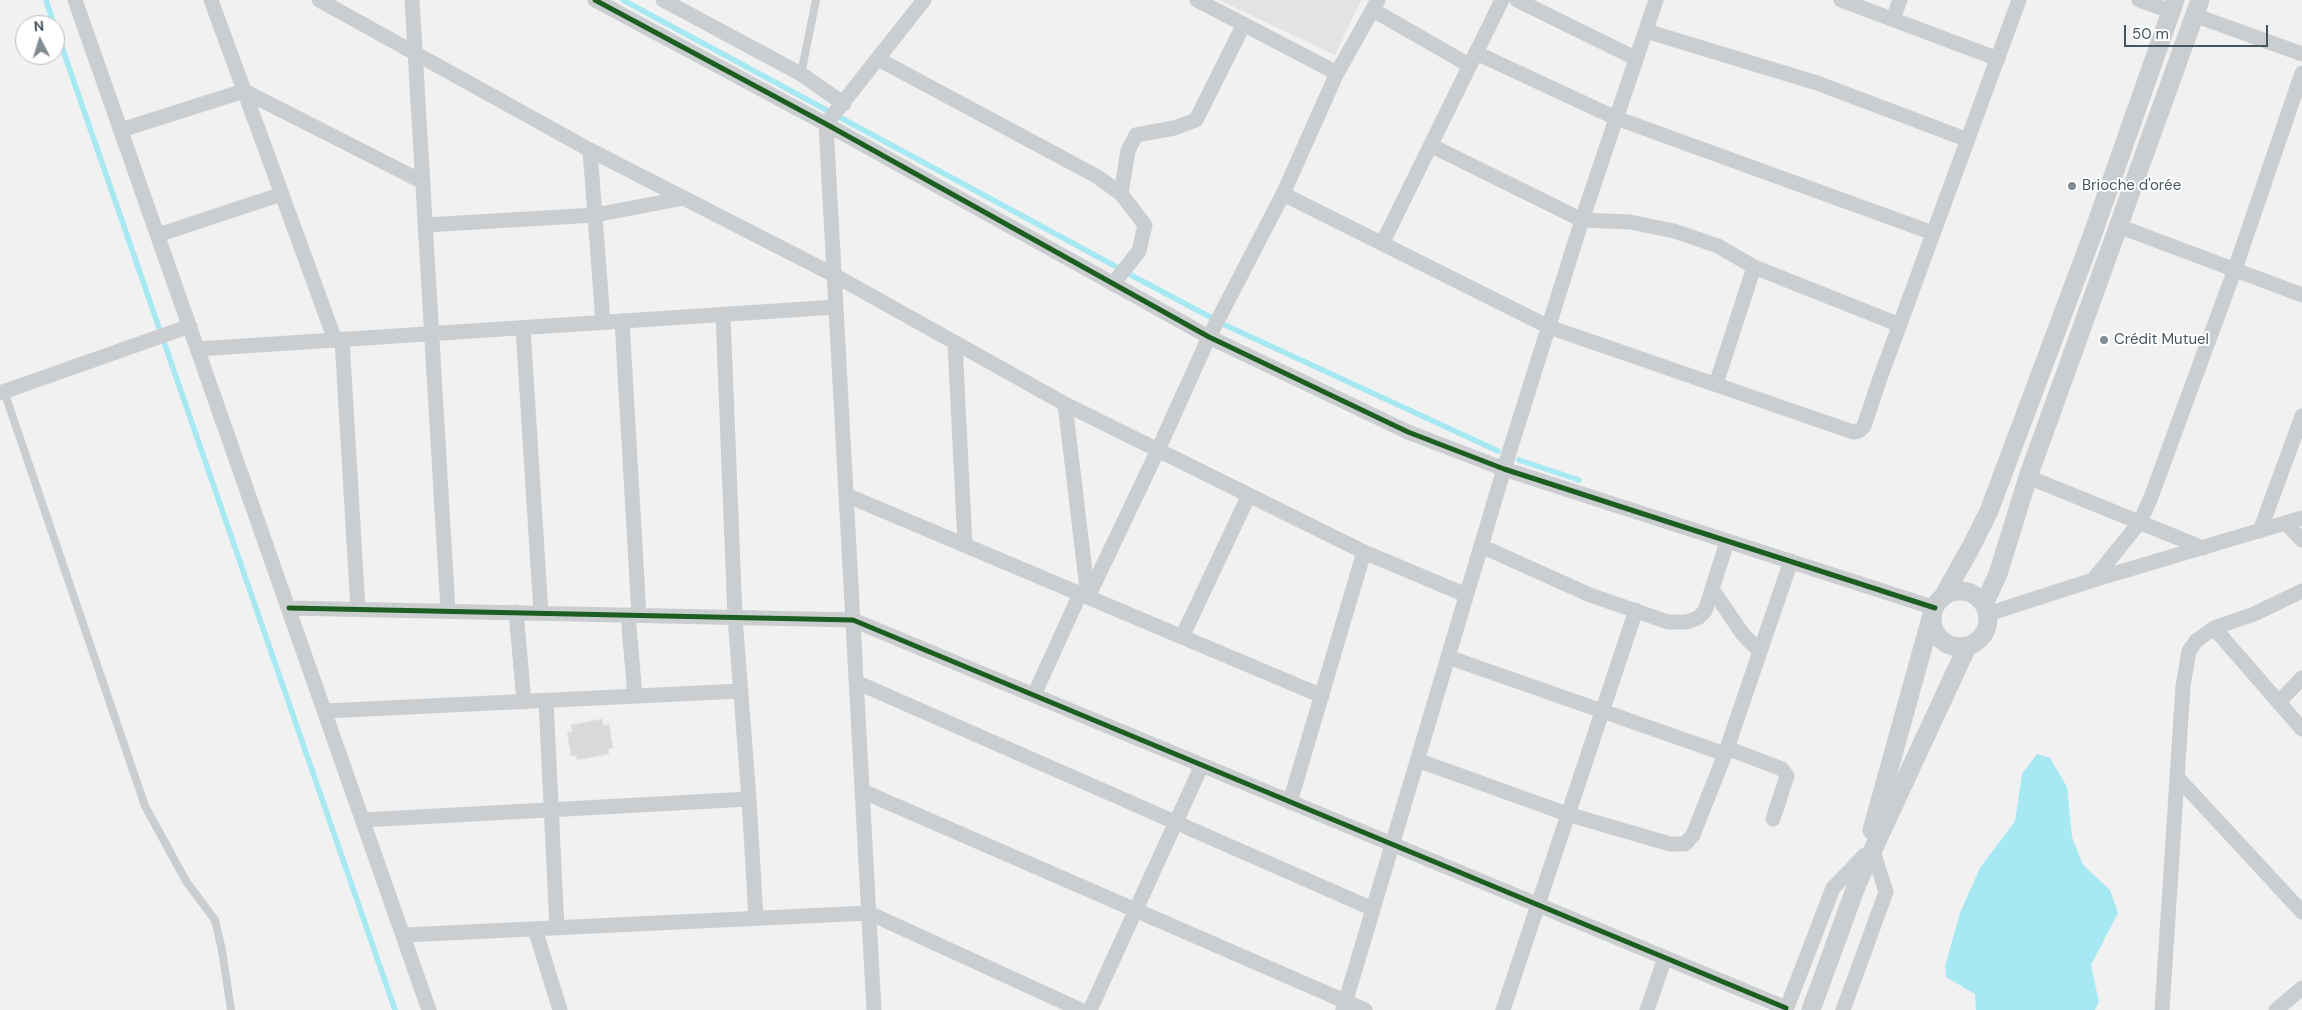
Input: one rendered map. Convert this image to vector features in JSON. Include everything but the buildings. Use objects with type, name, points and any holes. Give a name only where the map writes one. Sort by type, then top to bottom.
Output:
[{"type":"street","points":[[75,0],[158,235],[184,328],[198,349],[429,1010]]},
{"type":"street","points":[[211,0],[282,194],[339,340],[358,609]]},
{"type":"street","points":[[319,0],[590,150],[834,276],[1065,404],[1364,552],[1466,595]]},
{"type":"street","points":[[412,0],[448,611]]},
{"type":"street","points":[[595,0],[826,124],[1209,337],[1408,432],[1504,469],[1936,608]]},
{"type":"street","points":[[663,0],[801,74],[844,104]]},
{"type":"street","points":[[1197,0],[1337,73]]},
{"type":"street","points":[[1382,244],[1432,146],[1502,0]]},
{"type":"street","points":[[1518,0],[1635,58]]},
{"type":"street","points":[[1344,1006],[1548,327],[1635,58],[1656,0]]},
{"type":"street","points":[[1841,0],[1998,59]]},
{"type":"street","points":[[1893,19],[1900,0]]},
{"type":"street","points":[[1283,194],[1548,327],[1853,432],[1859,431],[1864,426],[2019,0]]},
{"type":"street","points":[[289,608],[853,620],[1786,1009],[1832,888],[1869,853],[1936,608],[1989,511],[2092,236],[2173,6],[2138,0]]},
{"type":"street","points":[[874,1010],[826,124],[844,104],[922,1]]},
{"type":"street","points":[[1034,695],[1158,450],[1209,337],[1283,194],[1337,73],[1375,5],[1473,59],[1616,118],[1933,233]]},
{"type":"street","points":[[1986,609],[1978,597],[1969,592],[1960,591],[1936,608],[1934,630],[1939,639],[1957,648],[1967,647],[1976,643],[1985,633],[1986,609],[2028,477],[2197,8],[2302,54]]},
{"type":"street","points":[[1121,194],[1128,151],[1136,135],[1174,128],[1196,120],[1244,24]]},
{"type":"street","points":[[1646,31],[1786,72],[1968,140]]},
{"type":"street","points":[[878,59],[1098,177],[1121,194],[1145,225],[1139,251],[1113,284]]},
{"type":"street","points":[[2093,580],[2140,522],[2155,488],[2235,269],[2302,73]]},
{"type":"street","points":[[121,130],[244,91],[423,182]]},
{"type":"street","points":[[1432,146],[1582,220],[1630,222],[1674,231],[1718,246],[1754,266],[1900,325]]},
{"type":"street","points":[[590,150],[603,322]]},
{"type":"street","points":[[158,235],[282,194]]},
{"type":"street","points":[[426,225],[595,215],[684,198]]},
{"type":"street","points":[[2118,226],[2302,295]]},
{"type":"street","points":[[1716,384],[1754,266]]},
{"type":"street","points":[[198,349],[836,308]]},
{"type":"street","points":[[722,315],[735,617],[742,691],[756,918]]},
{"type":"street","points":[[622,321],[635,696]]},
{"type":"street","points":[[2,392],[184,328]]},
{"type":"street","points":[[523,328],[541,613]]},
{"type":"street","points":[[954,343],[965,545]]},
{"type":"street","points":[[1065,404],[1084,595]]},
{"type":"street","points":[[2260,531],[2302,416]]},
{"type":"street","points":[[2028,477],[2202,548]]},
{"type":"street","points":[[846,495],[1322,696]]},
{"type":"street","points":[[1182,637],[1249,496]]},
{"type":"street","points":[[1986,609],[2093,580],[2302,518]]},
{"type":"street","points":[[2286,523],[2302,540]]},
{"type":"street","points":[[1481,546],[1590,595],[1668,622],[1686,622],[1698,618],[1705,611],[1727,542]]},
{"type":"street","points":[[1290,802],[1364,552]]},
{"type":"street","points":[[1417,760],[1567,814],[1670,844],[1685,844],[1693,835],[1726,751],[1791,561]]},
{"type":"street","points":[[1712,589],[1742,633],[1760,652]]},
{"type":"street","points":[[2162,1010],[2186,662],[2189,651],[2196,641],[2214,628],[2254,614],[2302,591]]},
{"type":"street","points":[[1503,1010],[1601,710],[1636,610]]},
{"type":"street","points":[[516,612],[524,702]]},
{"type":"street","points":[[2214,628],[2302,729]]},
{"type":"street","points":[[1811,1010],[1869,853],[1967,647]]},
{"type":"street","points":[[1448,657],[1601,710],[1782,769],[1787,776],[1773,819]]},
{"type":"street","points":[[2279,702],[2302,678]]},
{"type":"street","points":[[856,682],[1373,909]]},
{"type":"street","points":[[325,712],[742,691]]},
{"type":"street","points":[[546,701],[557,928]]},
{"type":"street","points":[[1090,1010],[1202,765]]},
{"type":"street","points":[[2178,778],[2302,912]]},
{"type":"street","points":[[862,791],[1136,910],[1344,1006],[1365,1010]]},
{"type":"street","points":[[363,820],[749,799]]},
{"type":"street","points":[[1843,1010],[1886,892],[1869,853]]},
{"type":"street","points":[[404,936],[869,912],[1081,1010]]},
{"type":"street","points":[[535,929],[560,1010]]},
{"type":"street","points":[[1647,1010],[1665,958]]},
{"type":"street","points":[[2276,1010],[2302,988]]},
{"type":"lane","points":[[801,74],[816,0]]},
{"type":"lane","points":[[2,392],[145,806],[186,881],[215,920],[222,950],[231,1010]]},
{"type":"shaded area","points":[[1219,0],[1361,0],[1335,55]]},
{"type":"water","points":[[2037,754],[2050,758],[2067,787],[2072,837],[2083,865],[2110,890],[2118,913],[2091,965],[2099,1002],[2095,1010],[1976,1010],[1975,994],[1946,977],[1945,966],[1960,913],[1980,868],[2015,821],[2022,774]]},
{"type":"waterway","points":[[46,0],[51,15]]},
{"type":"waterway","points":[[623,0],[1115,266]]},
{"type":"waterway","points":[[65,56],[395,1010]]},
{"type":"waterway","points":[[1131,275],[1210,317]]},
{"type":"waterway","points":[[1225,325],[1498,451]]},
{"type":"waterway","points":[[1519,460],[1579,480]]},
{"type":"cycle path","points":[[595,0],[826,124],[1209,337],[1408,432],[1504,469],[1935,608]]},
{"type":"cycle path","points":[[289,608],[853,620],[1786,1008]]},
{"type":"place","name":"Brioche d'orée","points":[[2072,186]]},
{"type":"place","name":"Crédit Mutuel","points":[[2104,340]]}]
